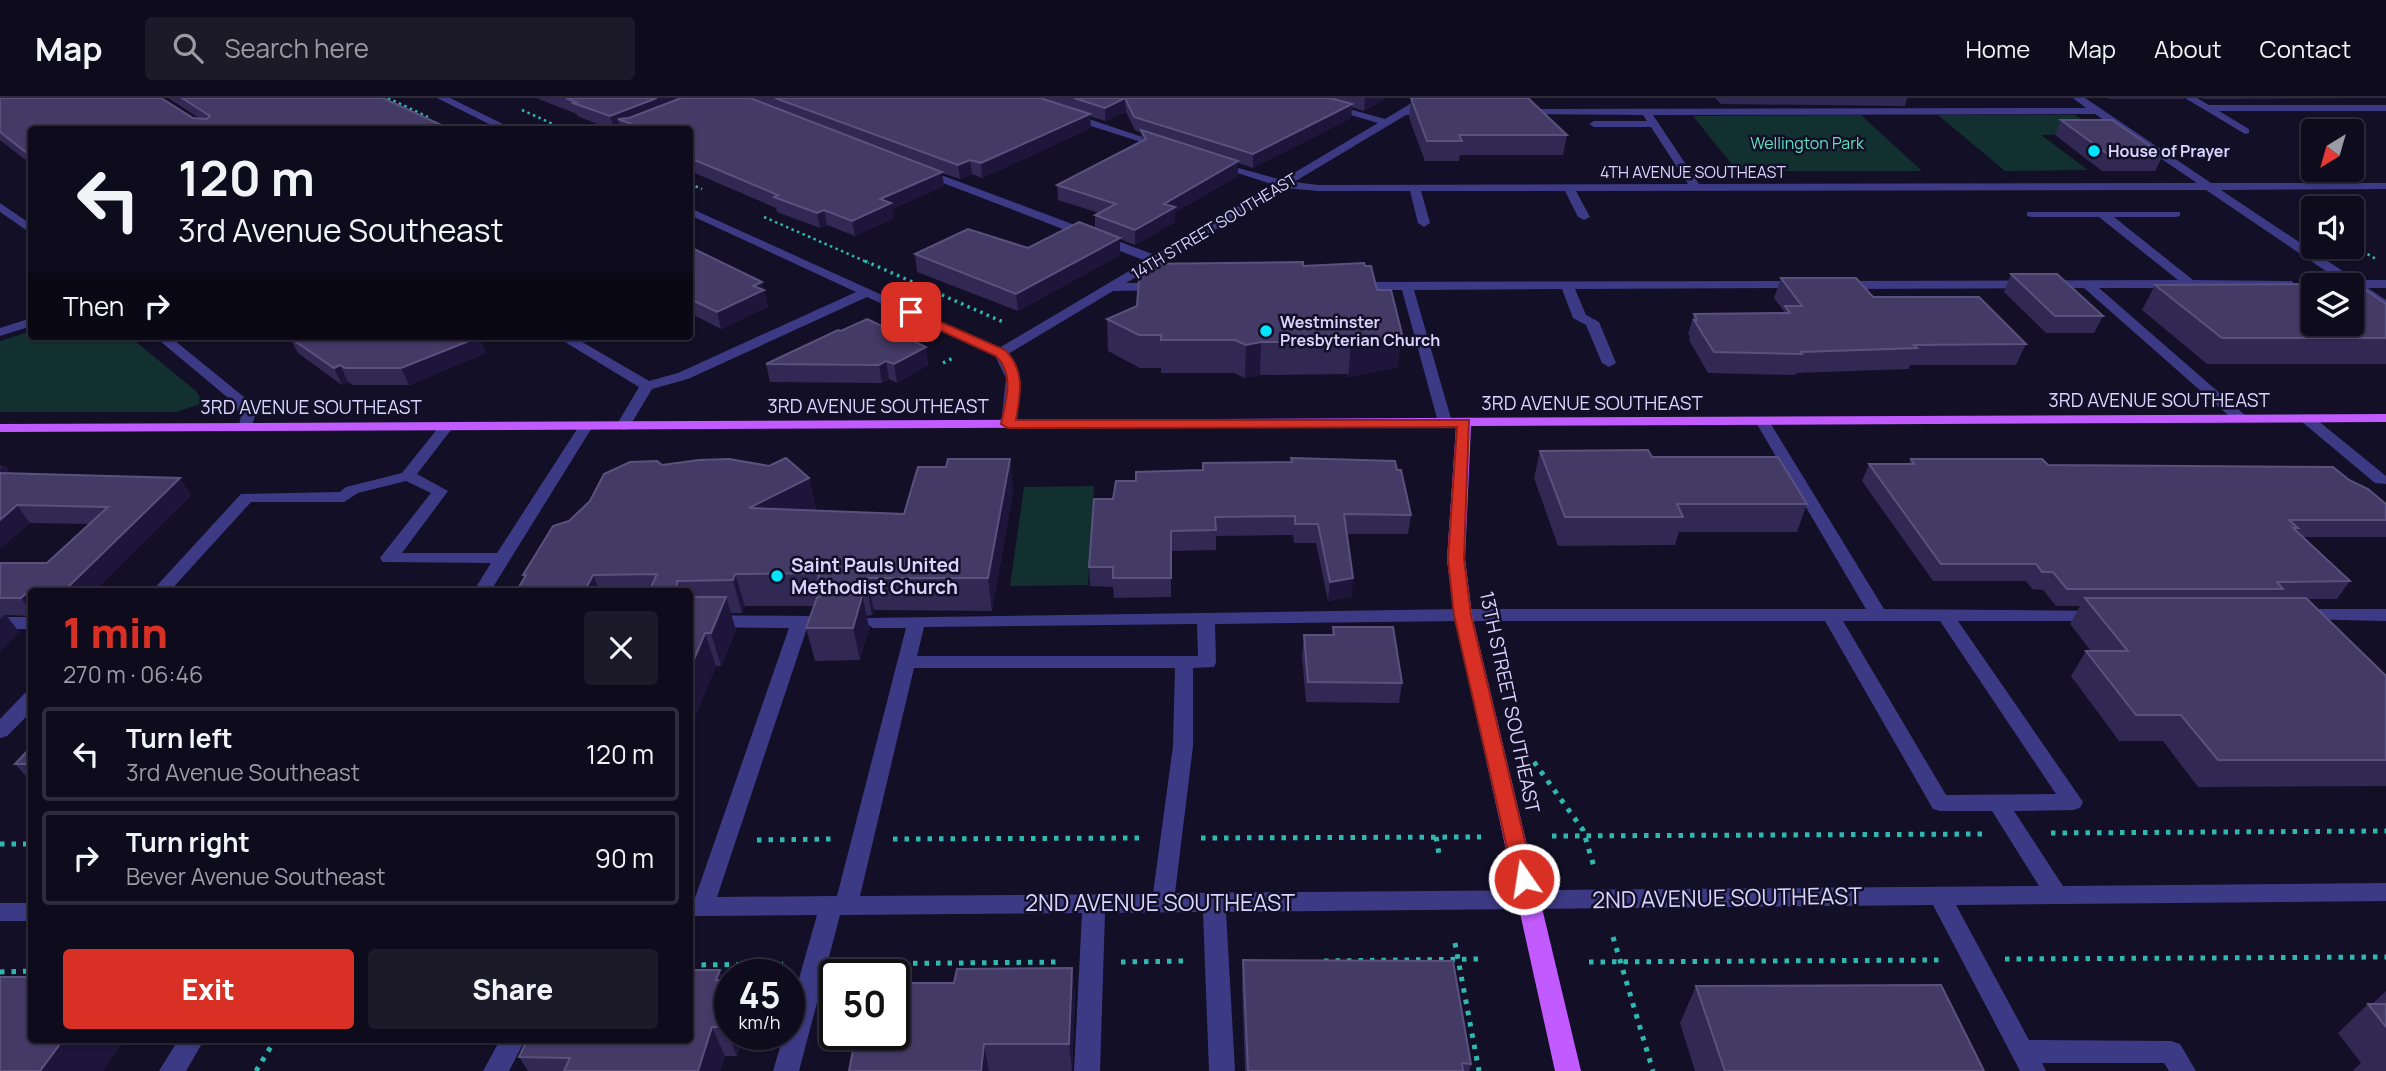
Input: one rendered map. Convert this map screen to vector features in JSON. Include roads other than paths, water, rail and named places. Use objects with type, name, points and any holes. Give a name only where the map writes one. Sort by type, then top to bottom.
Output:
[{"type":"main road","name":"3RD AVENUE SOUTHEAST","points":[[0,428],[2386,418]]},
{"type":"main road","name":"13TH STREET SOUTHEAST","points":[[1455,423],[1456,559],[1463,615],[1568,1071]]},
{"type":"street","points":[[442,98],[502,126]]},
{"type":"street","points":[[1298,98],[1386,122]]},
{"type":"street","name":"14TH STREET SOUTHEAST","points":[[1000,353],[1427,98]]},
{"type":"street","points":[[1935,98],[1951,111]]},
{"type":"street","points":[[2078,98],[2337,273]]},
{"type":"street","points":[[2190,98],[2245,131]]},
{"type":"street","points":[[2207,108],[2386,108]]},
{"type":"street","points":[[1053,110],[1170,148]]},
{"type":"street","points":[[1501,112],[2096,111]]},
{"type":"street","points":[[1403,112],[1448,112]]},
{"type":"street","points":[[1646,112],[1696,188]]},
{"type":"street","points":[[1594,124],[1654,124]]},
{"type":"street","name":"4TH AVENUE SOUTHEAST","points":[[1209,160],[1283,184],[1318,188],[2386,186]]},
{"type":"street","points":[[903,165],[1157,260]]},
{"type":"street","points":[[2063,187],[2190,284]]},
{"type":"street","points":[[1415,188],[1424,223]]},
{"type":"street","points":[[1569,188],[1584,217]]},
{"type":"street","points":[[0,206],[28,228]]},
{"type":"street","points":[[693,212],[1000,353],[1009,362],[1015,385],[1008,424]]},
{"type":"street","points":[[2031,214],[2176,214]]},
{"type":"street","points":[[1903,272],[1915,285]]},
{"type":"street","points":[[2100,272],[2113,284]]},
{"type":"street","points":[[2256,273],[2271,284]]},
{"type":"street","points":[[1338,286],[1567,286],[1617,280],[1915,285],[2301,284]]},
{"type":"street","points":[[2087,284],[2241,419]]},
{"type":"street","points":[[2364,284],[2386,284]]},
{"type":"street","points":[[1407,286],[1455,423]]},
{"type":"street","points":[[1567,286],[1580,318],[1592,321],[1609,363]]},
{"type":"street","points":[[1111,287],[1177,287]]},
{"type":"street","points":[[2364,291],[2386,306]]},
{"type":"street","points":[[623,426],[647,386],[683,376],[867,292]]},
{"type":"street","points":[[0,332],[28,322]]},
{"type":"street","points":[[165,340],[239,400],[248,416],[246,425]]},
{"type":"street","points":[[569,340],[647,386]]},
{"type":"street","points":[[2306,418],[2381,480]]},
{"type":"street","points":[[1762,421],[1880,615]]},
{"type":"street","points":[[163,588],[247,497],[344,496],[352,490],[408,476],[447,426]]},
{"type":"street","points":[[483,588],[586,426]]},
{"type":"street","points":[[408,476],[440,491],[390,558],[502,558]]},
{"type":"street","points":[[873,622],[1463,615],[2110,615]]},
{"type":"street","points":[[1831,615],[1940,803],[2073,802],[1945,615]]},
{"type":"street","points":[[2290,615],[2386,615]]},
{"type":"street","points":[[906,662],[1207,662],[1206,618]]},
{"type":"street","points":[[693,621],[826,622]]},
{"type":"street","points":[[696,906],[726,840],[800,622]]},
{"type":"street","points":[[786,1071],[862,839],[916,622]]},
{"type":"street","points":[[0,623],[28,623]]},
{"type":"street","points":[[1163,903],[1183,746],[1184,662]]},
{"type":"street","points":[[0,731],[28,702]]},
{"type":"street","points":[[1998,803],[2057,895]]},
{"type":"street","name":"2ND AVENUE SOUTHEAST","points":[[696,906],[2386,892]]},
{"type":"street","points":[[1940,896],[2028,1061],[2171,1052],[2183,1071]]},
{"type":"street","points":[[1214,903],[1222,1071]]},
{"type":"street","points":[[1087,1071],[1094,904]]},
{"type":"street","points":[[0,912],[28,912]]},
{"type":"street","points":[[172,1071],[190,1043]]},
{"type":"street","points":[[496,1071],[511,1043]]},
{"type":"place","name":"House of Prayer","points":[[2094,151]]},
{"type":"place","name":"Westminster Presbyterian Church","points":[[1266,331]]},
{"type":"place","name":"Saint Pauls United Methodist Church","points":[[777,576]]},
{"type":"park label","name":"Wellington Park","points":[[1807,143]]}]
